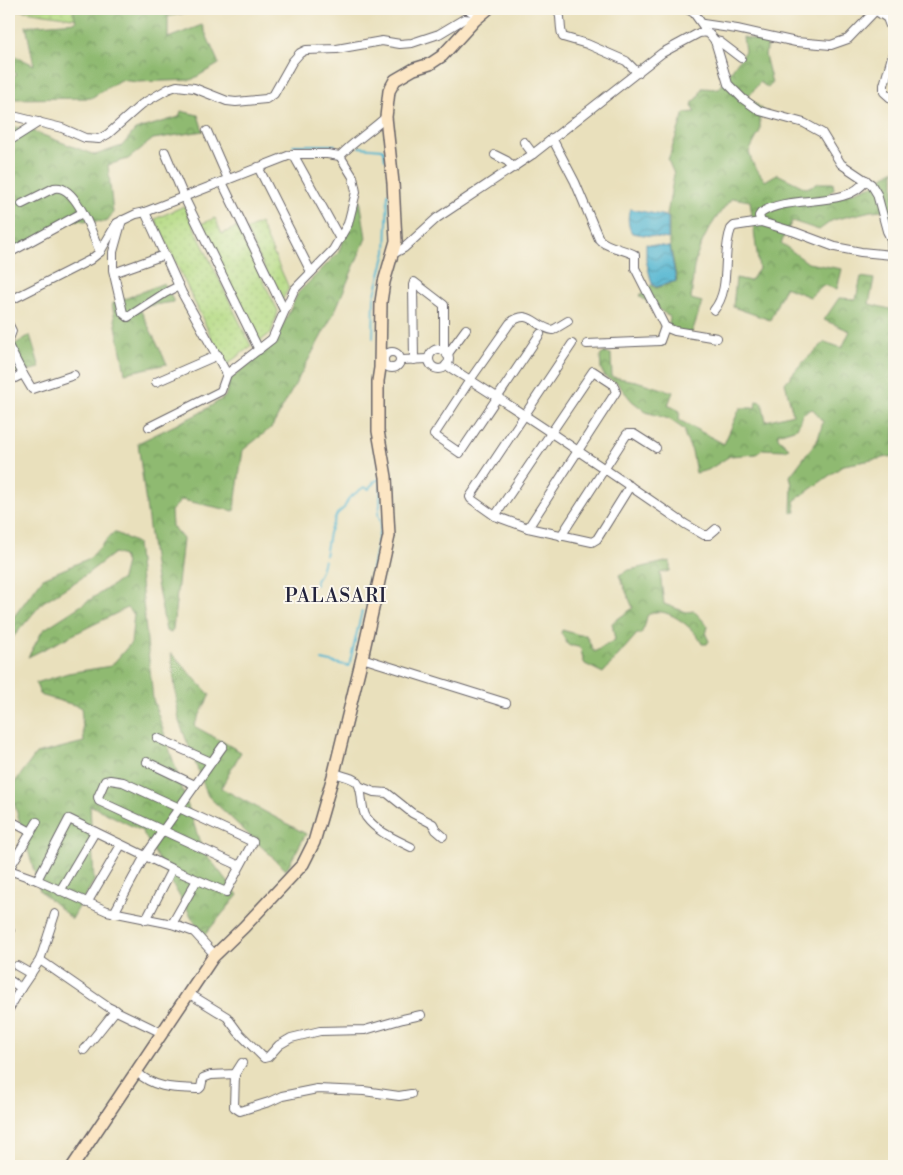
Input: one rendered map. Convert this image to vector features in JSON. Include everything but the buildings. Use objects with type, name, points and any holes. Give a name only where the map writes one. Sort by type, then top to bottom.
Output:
[{"type":"main road","points":[[73,1166],[215,955],[303,864],[314,842],[334,772],[362,658],[389,536],[386,477],[378,431],[382,360],[380,302],[393,254],[396,229],[386,117],[388,91],[395,80],[414,69],[430,64],[442,56],[480,15]]},
{"type":"street","points":[[467,9],[480,15]]},
{"type":"street","points":[[558,9],[563,37],[587,44],[626,61],[638,73]]},
{"type":"street","points":[[687,9],[694,13],[715,41],[728,84],[743,100],[760,111],[804,123],[822,133],[838,161],[875,188],[887,231],[892,241],[893,258],[834,247],[795,232],[760,222],[734,226],[731,229],[723,291],[719,304],[714,310]]},
{"type":"street","points":[[393,254],[404,248],[438,218],[533,154],[662,53],[699,33],[704,28],[736,29],[796,42],[831,45],[848,39],[876,10],[887,18],[892,31],[893,53],[884,85],[884,92],[894,101]]},
{"type":"street","points":[[9,115],[62,128],[85,138],[99,138],[108,134],[142,104],[177,86],[194,88],[227,101],[266,99],[274,94],[292,62],[300,53],[306,50],[337,49],[382,41],[400,44],[412,43],[439,34],[464,19],[480,15]]},
{"type":"street","points":[[715,41],[720,42],[741,58]]},
{"type":"street","points":[[340,156],[354,141],[372,130],[386,117]]},
{"type":"street","points":[[9,141],[39,122]]},
{"type":"street","points":[[207,131],[225,181],[284,310]]},
{"type":"street","points":[[552,138],[575,182],[599,239],[602,244],[635,255],[635,268],[665,327],[675,331],[717,338]]},
{"type":"street","points":[[524,142],[533,154]]},
{"type":"street","points":[[165,152],[184,197],[259,350]]},
{"type":"street","points":[[293,154],[340,239]]},
{"type":"street","points":[[9,301],[90,260],[100,252],[115,226],[122,220],[293,154],[340,156],[353,177],[356,192],[350,217],[333,250],[294,290],[272,338],[228,374],[221,391],[150,427]]},
{"type":"street","points":[[495,155],[507,161],[514,168]]},
{"type":"street","points":[[258,166],[311,272]]},
{"type":"street","points":[[760,222],[759,216],[764,211],[787,203],[836,198],[852,192],[866,180]]},
{"type":"street","points":[[22,204],[59,187],[66,190],[72,195],[82,213],[100,252]]},
{"type":"street","points":[[145,212],[179,286],[228,374]]},
{"type":"street","points":[[9,253],[82,213]]},
{"type":"street","points":[[122,220],[113,252],[113,270],[122,314],[128,318],[164,293],[179,286]]},
{"type":"street","points":[[119,271],[164,255]]},
{"type":"street","points":[[414,360],[414,282],[444,305],[446,353],[449,360],[440,369],[434,368],[430,363],[430,354],[435,350],[446,353]]},
{"type":"street","points":[[540,334],[460,453],[434,435],[470,380],[514,319],[530,317],[544,328],[553,330],[568,321]]},
{"type":"street","points":[[9,325],[12,331],[9,339]]},
{"type":"street","points":[[587,344],[660,341],[665,327]]},
{"type":"street","points":[[446,353],[466,329]]},
{"type":"street","points":[[572,344],[470,497],[496,516],[528,528],[583,542],[592,542],[597,539],[630,486]]},
{"type":"street","points":[[9,347],[30,387],[34,389],[74,375]]},
{"type":"street","points":[[394,352],[399,355],[401,360],[399,366],[392,368],[387,366],[382,360],[386,355],[394,352]]},
{"type":"street","points":[[156,382],[218,355]]},
{"type":"street","points":[[401,360],[429,359]]},
{"type":"street","points":[[446,365],[604,468],[685,524],[704,535],[709,535],[716,529]]},
{"type":"street","points":[[496,516],[593,371],[613,384],[616,392],[528,528]]},
{"type":"street","points":[[9,381],[23,374]]},
{"type":"street","points":[[561,536],[627,434],[634,434],[656,448]]},
{"type":"street","points":[[362,658],[506,703]]},
{"type":"street","points":[[157,738],[211,762]]},
{"type":"street","points":[[114,913],[145,856],[223,746]]},
{"type":"street","points":[[147,762],[195,785]]},
{"type":"street","points":[[334,772],[356,780],[361,787],[363,810],[367,818],[389,837],[411,847]]},
{"type":"street","points":[[37,880],[69,819],[172,869],[226,892],[253,842],[123,782],[110,780],[105,781],[98,797],[99,802],[240,866]]},
{"type":"street","points":[[361,787],[391,796],[412,813],[433,824],[436,830],[443,836]]},
{"type":"street","points":[[9,820],[31,832]]},
{"type":"street","points":[[37,822],[9,869],[114,913],[172,924],[194,932],[215,955]]},
{"type":"street","points":[[60,891],[95,832]]},
{"type":"street","points":[[87,903],[121,845]]},
{"type":"street","points":[[146,920],[172,869]]},
{"type":"street","points":[[172,924],[197,880]]},
{"type":"street","points":[[9,1009],[40,960],[55,914]]},
{"type":"street","points":[[40,960],[116,1010],[162,1033]]},
{"type":"street","points":[[18,966],[30,974]]},
{"type":"street","points":[[9,980],[22,988]]},
{"type":"street","points":[[188,993],[227,1017],[238,1032],[264,1058],[268,1057],[290,1038],[320,1031],[365,1030],[403,1018],[421,1015]]},
{"type":"street","points":[[84,1050],[116,1010]]},
{"type":"street","points":[[242,1063],[235,1074],[234,1103],[235,1109],[240,1111],[282,1096],[318,1089],[364,1091],[399,1096],[411,1094]]},
{"type":"street","points":[[137,1072],[160,1086],[198,1089],[201,1087],[203,1078],[210,1075],[235,1074]]},
{"type":"green space","points":[[12,9],[203,9],[125,26]]},
{"type":"green space","points":[[73,9],[162,9],[168,13],[168,38],[202,25],[219,64],[191,80],[137,82],[120,80],[91,98],[9,99],[9,79],[17,74],[9,69],[9,53],[34,65],[26,26],[76,22]]},
{"type":"green space","points":[[743,37],[768,43],[765,55],[772,83],[768,88],[760,82],[748,97],[764,111],[760,115],[760,131],[749,152],[752,162],[765,181],[777,174],[806,188],[819,183],[833,183],[834,189],[827,195],[831,200],[873,185],[894,169],[894,230],[888,230],[884,210],[871,211],[833,220],[819,230],[792,221],[781,243],[808,263],[842,269],[837,289],[823,285],[810,297],[785,287],[770,320],[733,307],[736,278],[750,281],[759,269],[750,201],[732,198],[702,242],[696,259],[691,299],[702,302],[692,333],[668,332],[670,317],[639,296],[651,285],[656,288],[677,281],[669,239],[669,218],[667,215],[674,174],[668,160],[684,113],[695,112],[692,106],[693,102],[698,98],[702,88],[719,89],[745,51]]},
{"type":"green space","points":[[181,111],[198,115],[203,131],[153,139],[128,159],[108,165],[113,213],[106,222],[72,220],[40,236],[9,258],[9,126],[27,129],[95,155],[122,146],[135,130],[179,117]]},
{"type":"green space","points":[[360,199],[366,238],[335,311],[272,427],[243,450],[234,511],[182,500],[171,511],[172,526],[183,539],[173,629],[171,633],[166,631],[155,573],[138,443],[198,414],[225,397],[230,379],[274,344],[298,293],[338,253]]},
{"type":"green space","points":[[184,206],[251,346],[225,366],[155,219]]},
{"type":"green space","points":[[215,218],[222,234],[237,227],[278,311],[271,333],[257,343],[201,224]]},
{"type":"green space","points":[[260,223],[289,288],[281,302],[246,230]]},
{"type":"green space","points":[[861,277],[874,279],[869,304],[894,310],[894,456],[844,465],[794,501],[796,512],[791,513],[792,485],[790,476],[818,439],[823,422],[813,409],[803,414],[797,428],[778,434],[778,438],[789,448],[786,450],[762,449],[757,454],[730,456],[708,470],[696,473],[692,451],[685,437],[685,430],[669,419],[646,412],[632,401],[617,383],[605,377],[601,369],[600,356],[604,353],[611,354],[612,377],[636,381],[673,392],[668,405],[680,411],[679,420],[724,444],[740,408],[755,408],[756,401],[762,402],[766,421],[793,414],[785,383],[800,365],[825,342],[842,348],[850,331],[824,320],[839,298],[856,299]]},
{"type":"green space","points":[[164,283],[174,302],[139,307],[167,364],[125,373],[112,304]]},
{"type":"green space","points":[[30,335],[40,368],[9,375],[9,348]]},
{"type":"green space","points":[[114,532],[137,543],[153,699],[202,849],[238,895],[203,937],[142,831],[90,805],[94,881],[72,919],[40,891],[10,789],[36,754],[84,742],[81,707],[40,695],[36,683],[68,673],[111,666],[131,643],[134,614],[127,608],[28,657],[43,630],[122,579],[126,563],[123,556],[114,553],[80,579],[43,602],[9,642],[9,623],[43,578],[90,558]]},
{"type":"green space","points":[[670,561],[670,571],[660,573],[664,604],[686,612],[694,611],[708,626],[706,635],[709,641],[707,644],[702,644],[693,631],[678,619],[669,614],[653,612],[647,616],[641,634],[637,634],[603,673],[585,664],[581,649],[568,645],[561,633],[562,630],[586,635],[594,652],[615,640],[612,623],[633,608],[619,575],[629,570]]},
{"type":"green space","points":[[171,653],[210,695],[194,726],[241,752],[221,788],[306,834],[286,870],[208,796],[179,721]]},
{"type":"water","points":[[630,209],[666,216],[668,218],[668,239],[632,233],[628,221]]},
{"type":"water","points":[[646,244],[670,247],[676,281],[656,287],[652,284],[646,260]]},
{"type":"waterway","points":[[293,145],[335,145]]},
{"type":"waterway","points":[[359,147],[382,149],[385,160]]},
{"type":"waterway","points":[[373,338],[374,298],[386,252],[388,194]]},
{"type":"waterway","points":[[366,605],[367,588],[381,524],[378,513],[381,475]]},
{"type":"waterway","points":[[325,556],[329,533],[337,514],[344,508],[349,498],[364,487],[369,489],[374,484],[373,482],[380,479]]},
{"type":"waterway","points":[[316,585],[324,560]]},
{"type":"waterway","points":[[322,660],[349,666],[362,611]]},
{"type":"district","name":"PALASARI","points":[[336,596]]}]
